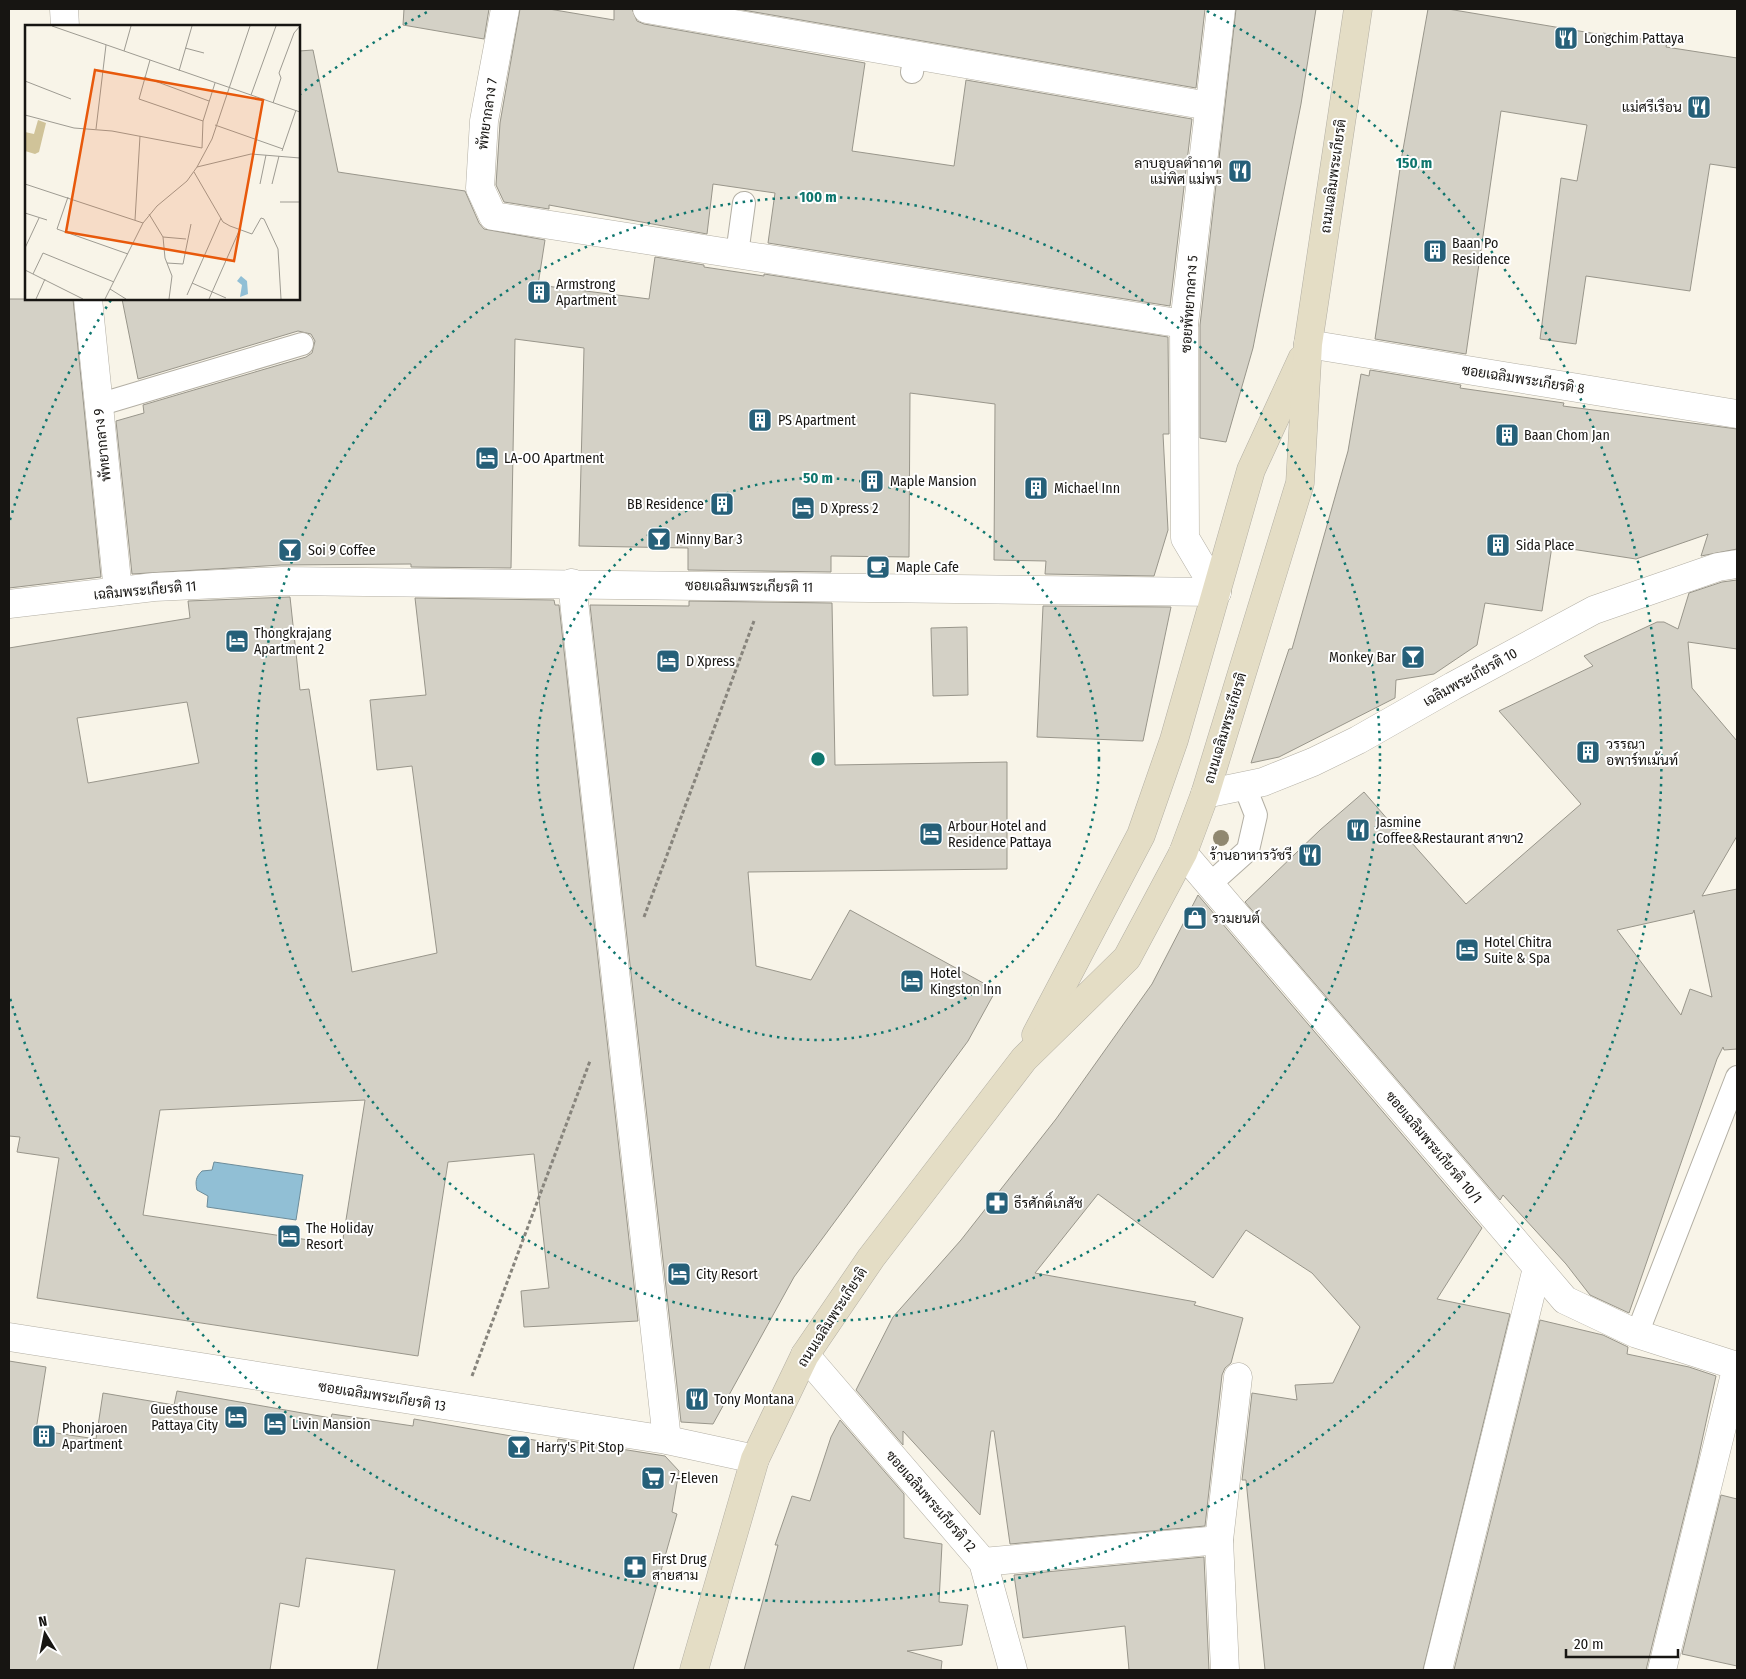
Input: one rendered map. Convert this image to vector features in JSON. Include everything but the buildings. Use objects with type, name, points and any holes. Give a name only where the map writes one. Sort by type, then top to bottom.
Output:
[{"type":"main road","name":"ถนนเฉลิมพระเกียรติ","points":[[694,1670],[755,1458],[805,1355],[871,1258],[1024,1059],[1127,958],[1183,853],[1205,794],[1300,483],[1308,344],[1358,9]]},
{"type":"main road","name":"ถนนเฉลิมพระเกียรติ","points":[[1024,1059],[1141,835],[1174,740],[1251,470],[1308,344]]},
{"type":"street","points":[[64,9],[66,25]]},
{"type":"street","name":"พัทยากลาง 7","points":[[505,9],[478,119],[480,188],[493,216],[737,254]]},
{"type":"street","points":[[647,9],[913,64],[1209,106]]},
{"type":"street","name":"ซอยพัทยากลาง 5","points":[[1217,592],[1185,538],[1184,324],[1221,9]]},
{"type":"street","points":[[737,254],[1184,324]]},
{"type":"street","name":"พัทยากลาง 9","points":[[88,300],[118,591]]},
{"type":"street","name":"ซอยเฉลิมพระเกียรติ 8","points":[[1308,344],[1737,414]]},
{"type":"street","name":"เฉลิมพระเกียรติ 10","points":[[1205,794],[1244,787],[1313,762],[1358,740],[1594,610],[1718,567],[1737,564]]},
{"type":"street","name":"ซอยเฉลิมพระเกียรติ 11","points":[[282,581],[1217,592]]},
{"type":"street","name":"เฉลิมพระเกียรติ 11","points":[[9,604],[118,591],[282,581]]},
{"type":"street","points":[[572,583],[667,1440]]},
{"type":"street","name":"ซอยเฉลิมพระเกียรติ 10/1","points":[[1183,853],[1565,1300],[1637,1334],[1737,1366]]},
{"type":"street","points":[[1438,1670],[1537,1268]]},
{"type":"street","name":"ซอยเฉลิมพระเกียรติ 13","points":[[9,1337],[667,1440],[755,1458]]},
{"type":"street","name":"ซอยเฉลิมพระเกียรติ 12","points":[[805,1355],[983,1562],[1013,1670]]},
{"type":"street","points":[[1662,1670],[1737,1366]]},
{"type":"street","points":[[1225,1670],[1219,1540],[1238,1377]]},
{"type":"street","points":[[983,1562],[1219,1540]]},
{"type":"lane","points":[[737,254],[744,203]]},
{"type":"lane","points":[[98,405],[302,344]]},
{"type":"lane","points":[[1210,884],[1248,850],[1256,815],[1244,787]]},
{"type":"lane","points":[[1637,1334],[1737,1077]]},
{"type":"water","points":[[214,1162],[303,1175],[296,1220],[207,1207],[208,1196],[197,1190],[196,1182],[197,1177],[202,1171],[212,1170]]},
{"type":"place","name":"Longchim Pattaya","points":[[1566,38]]},
{"type":"place","name":"แม่ศรีเรือน","points":[[1699,107]]},
{"type":"place","name":"ลาบอุบลตำถาด แม่พิศ แม่พร","points":[[1240,171]]},
{"type":"place","name":"Baan Po Residence","points":[[1435,251]]},
{"type":"place","name":"Armstrong Apartment","points":[[539,292]]},
{"type":"place","name":"PS Apartment","points":[[760,420]]},
{"type":"place","name":"Baan Chom Jan","points":[[1507,435]]},
{"type":"place","name":"LA-OO Apartment","points":[[487,458]]},
{"type":"place","name":"Maple Mansion","points":[[872,481]]},
{"type":"place","name":"Michael Inn","points":[[1036,488]]},
{"type":"place","name":"BB Residence","points":[[722,504]]},
{"type":"place","name":"D Xpress 2","points":[[803,508]]},
{"type":"place","name":"Minny Bar 3","points":[[659,539]]},
{"type":"place","name":"Sida Place","points":[[1498,545]]},
{"type":"place","name":"Soi 9 Coffee","points":[[290,550]]},
{"type":"place","name":"Maple Cafe","points":[[878,567]]},
{"type":"place","name":"Thongkrajang Apartment 2","points":[[237,641]]},
{"type":"place","name":"Monkey Bar","points":[[1413,657]]},
{"type":"place","name":"D Xpress","points":[[668,661]]},
{"type":"place","name":"วรรณา อพาร์ทเม้นท์","points":[[1588,752]]},
{"type":"place","name":"Jasmine Coffee&Restaurant สาขา2","points":[[1358,830]]},
{"type":"place","name":"Arbour Hotel and Residence Pattaya","points":[[931,834]]},
{"type":"place","name":"ร้านอาหารวัชรี","points":[[1310,855]]},
{"type":"place","name":"รวมยนต์","points":[[1195,918]]},
{"type":"place","name":"Hotel Chitra Suite & Spa","points":[[1467,950]]},
{"type":"place","name":"Hotel Kingston Inn","points":[[912,981]]},
{"type":"place","name":"ธีรศักดิ์เภสัช","points":[[997,1203]]},
{"type":"place","name":"The Holiday Resort","points":[[289,1236]]},
{"type":"place","name":"City Resort","points":[[679,1274]]},
{"type":"place","name":"Tony Montana","points":[[697,1399]]},
{"type":"place","name":"Guesthouse Pattaya City","points":[[236,1417]]},
{"type":"place","name":"Livin Mansion","points":[[275,1424]]},
{"type":"place","name":"Phonjaroen Apartment","points":[[44,1436]]},
{"type":"place","name":"Harry's Pit Stop","points":[[519,1447]]},
{"type":"place","name":"7-Eleven","points":[[653,1478]]},
{"type":"place","name":"First Drug สายสาม","points":[[635,1567]]}]
